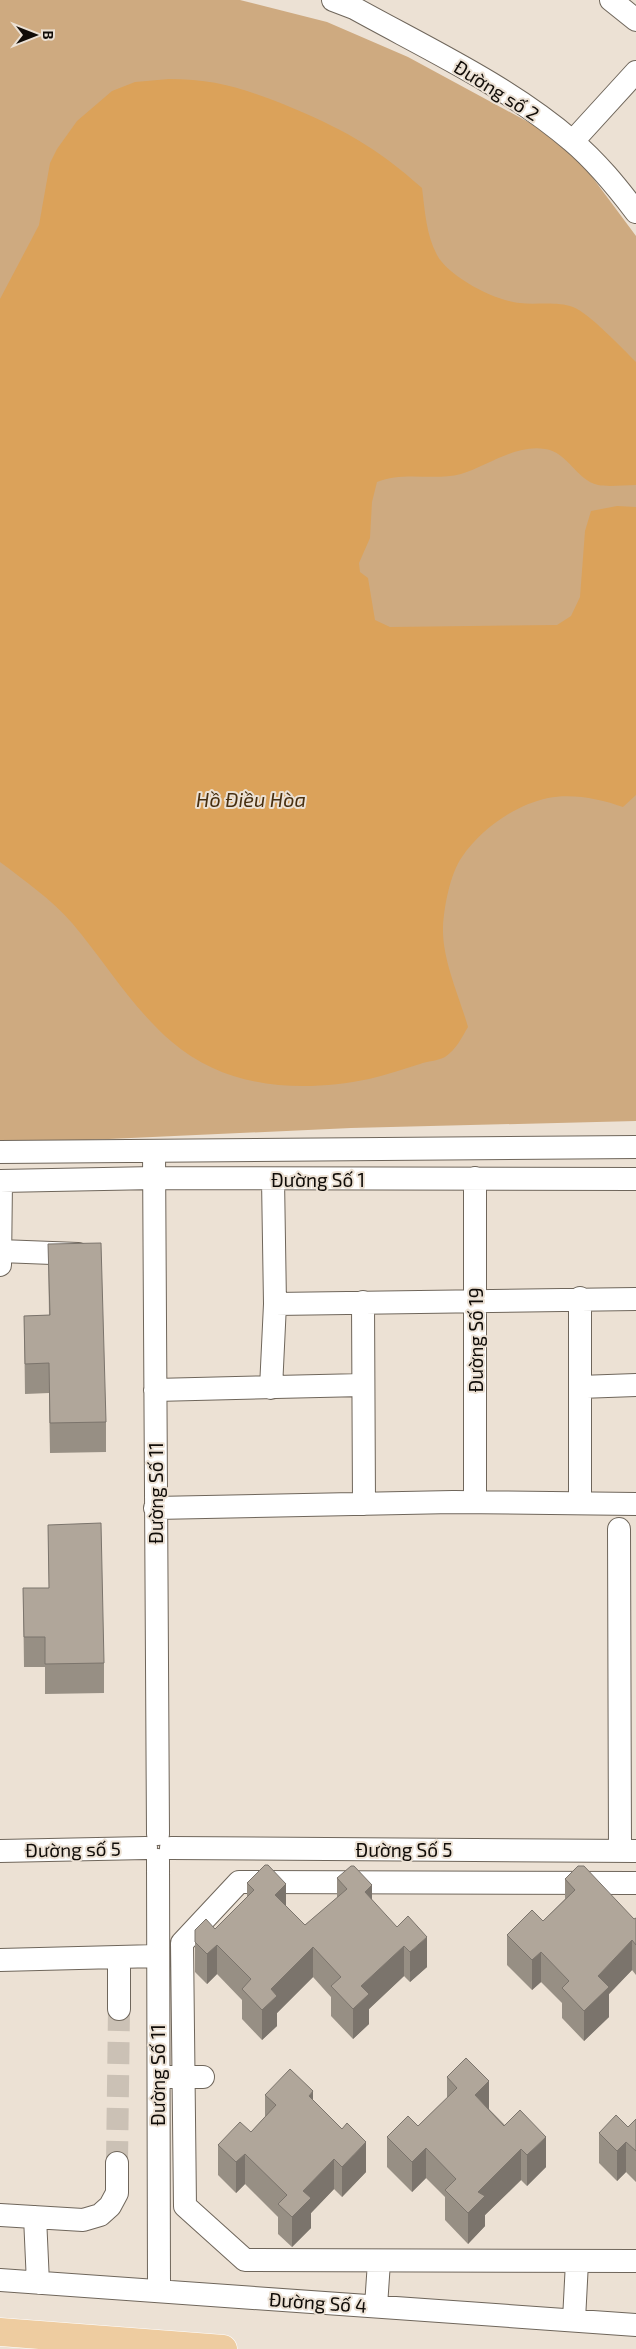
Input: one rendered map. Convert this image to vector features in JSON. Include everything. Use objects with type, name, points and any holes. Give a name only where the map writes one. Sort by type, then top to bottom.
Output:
[{"type":"main road","points":[[0,2332],[223,2349]]},
{"type":"street","name":"Đường số 2","points":[[333,0],[355,4],[527,106],[573,142],[611,180],[636,212]]},
{"type":"street","points":[[611,0],[636,20]]},
{"type":"street","points":[[573,142],[636,72]]},
{"type":"street","name":"Đường Số 1","points":[[0,1152],[636,1147]]},
{"type":"street","name":"Đường Số 11","points":[[154,1151],[159,2291]]},
{"type":"street","name":"Đường Số 1","points":[[1,1181],[155,1178],[636,1179]]},
{"type":"street","name":"Đường Số 19","points":[[476,1178],[476,1502]]},
{"type":"street","points":[[271,1388],[275,1304],[273,1179]]},
{"type":"street","points":[[0,1266],[1,1181]]},
{"type":"street","points":[[0,1251],[78,1254]]},
{"type":"street","points":[[580,1298],[580,1503]]},
{"type":"street","points":[[275,1304],[476,1299],[636,1299]]},
{"type":"street","points":[[363,1302],[364,1504]]},
{"type":"street","points":[[155,1390],[364,1385]]},
{"type":"street","points":[[580,1387],[636,1385]]},
{"type":"street","points":[[155,1508],[476,1502],[636,1504]]},
{"type":"street","points":[[619,1529],[628,1851]]},
{"type":"street","points":[[0,1842],[0,1851]]},
{"type":"street","name":"Đường Số 5","points":[[158,1847],[628,1851]]},
{"type":"street","name":"Đường số 5","points":[[0,1851],[158,1847]]},
{"type":"street","points":[[399,1849],[400,1884]]},
{"type":"street","points":[[576,1850],[576,1883]]},
{"type":"street","points":[[636,1883],[400,1884],[239,1882],[182,1943],[193,2077],[185,2206],[245,2260],[379,2262],[636,2261]]},
{"type":"street","points":[[0,1960],[157,1956]]},
{"type":"street","points":[[119,1958],[119,2009]]},
{"type":"street","points":[[158,2076],[193,2077]]},
{"type":"street","points":[[0,2215],[83,2220],[100,2215],[110,2206],[117,2193],[118,2163]]},
{"type":"street","points":[[35,2217],[38,2283]]},
{"type":"street","points":[[376,2306],[379,2262]]},
{"type":"street","points":[[574,2320],[577,2262]]},
{"type":"street","name":"Đường Số 4","points":[[0,2280],[636,2325]]},
{"type":"shaded area","name":"Hồ Điều Hòa","points":[[0,0],[240,0],[327,22],[408,57],[567,143],[636,236],[636,1121],[351,1128],[0,1144]]},
{"type":"water","name":"Hồ Điều Hòa","points":[[169,79],[214,83],[254,93],[304,113],[357,139],[405,173],[422,188],[430,239],[437,255],[452,272],[486,293],[498,298],[526,304],[560,304],[573,307],[588,316],[636,362],[636,485],[598,485],[584,478],[560,455],[553,451],[534,448],[513,453],[461,474],[440,477],[397,477],[377,482],[372,502],[370,538],[359,563],[360,572],[368,578],[375,620],[390,627],[557,625],[571,616],[580,597],[585,531],[591,511],[617,506],[636,507],[636,795],[623,807],[586,798],[567,796],[536,801],[511,812],[479,837],[462,857],[454,872],[446,901],[443,927],[443,939],[448,965],[468,1027],[456,1047],[445,1057],[369,1079],[318,1086],[291,1086],[240,1078],[216,1070],[193,1058],[172,1042],[145,1015],[72,923],[56,906],[0,862],[0,299],[39,225],[50,163],[57,149],[77,121],[112,91],[135,82]]},
{"type":"building","points":[[101,1243],[106,1422],[50,1423],[49,1363],[25,1364],[24,1316],[50,1315],[48,1244]]},
{"type":"building","points":[[101,1523],[104,1663],[45,1664],[45,1637],[24,1637],[23,1588],[49,1588],[48,1525]]},
{"type":"building","points":[[265,1865],[268,1865],[286,1884],[275,1895],[305,1925],[347,1889],[337,1878],[351,1866],[354,1866],[372,1885],[365,1892],[397,1927],[408,1916],[427,1937],[410,1952],[404,1946],[361,1986],[369,1994],[353,2009],[331,1986],[341,1977],[313,1947],[271,1989],[277,1996],[262,2010],[242,1989],[251,1979],[217,1945],[207,1954],[195,1942],[195,1930],[206,1919],[215,1929],[254,1890],[247,1883]]},
{"type":"building","points":[[578,1866],[584,1866],[634,1919],[636,1918],[636,1945],[632,1940],[598,1976],[609,1987],[584,2011],[562,1988],[569,1981],[541,1952],[532,1960],[507,1935],[532,1910],[543,1921],[575,1890],[565,1879]]},
{"type":"building","points":[[466,2058],[489,2081],[475,2095],[504,2126],[520,2110],[546,2137],[527,2155],[521,2149],[478,2192],[485,2196],[468,2213],[445,2190],[456,2179],[426,2148],[412,2162],[387,2137],[408,2116],[418,2126],[457,2088],[447,2077]]},
{"type":"building","points":[[290,2069],[313,2091],[309,2096],[342,2129],[347,2123],[366,2142],[342,2167],[334,2159],[303,2191],[311,2198],[292,2217],[278,2204],[287,2195],[245,2154],[236,2162],[218,2145],[240,2122],[251,2132],[276,2105],[265,2095]]},
{"type":"building","points":[[616,2115],[628,2127],[636,2119],[636,2151],[626,2142],[617,2151],[599,2133]]},
{"type":"tunnel","points":[[117,2163],[119,2009]]}]
